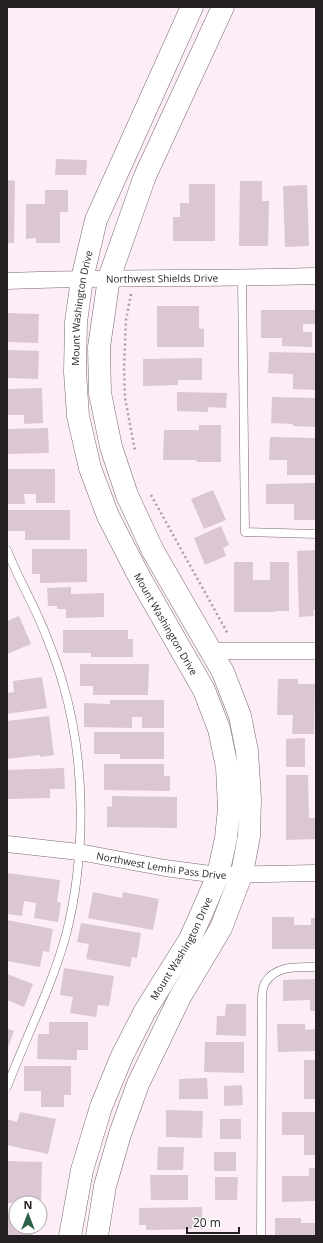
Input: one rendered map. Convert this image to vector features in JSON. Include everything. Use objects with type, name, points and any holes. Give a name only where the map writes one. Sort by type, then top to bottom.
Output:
[{"type":"main road","name":"Mount Washington Drive","points":[[70,1236],[84,1163],[101,1107],[122,1056],[145,1011],[190,940],[218,874],[226,838],[229,808],[227,767],[219,729],[204,690],[141,580],[108,516],[89,460],[78,416],[75,372],[76,322],[82,279],[96,220],[192,7]]},
{"type":"main road","points":[[97,1236],[105,1186],[120,1134],[138,1084],[180,997],[222,928],[242,873],[249,836],[250,798],[247,751],[240,716],[223,672],[153,551],[127,495],[111,447],[100,393],[100,347],[109,278],[145,176],[223,7]]},
{"type":"street","name":"Northwest Shields Drive","points":[[7,280],[316,276]]},
{"type":"street","points":[[212,652],[316,651]]},
{"type":"street","name":"Northwest Lemhi Pass Drive","points":[[7,844],[79,852],[165,868],[218,874],[316,873]]},
{"type":"lane","points":[[242,278],[245,532],[316,534]]},
{"type":"lane","points":[[7,550],[47,638],[65,691],[73,727],[80,772],[81,824],[74,898],[66,936],[50,981],[7,1087]]},
{"type":"lane","points":[[261,1236],[262,998],[264,984],[273,973],[283,969],[316,967]]},
{"type":"path","points":[[131,291],[126,320],[124,368],[125,398],[135,456]]},
{"type":"path","points":[[149,492],[230,639]]},
{"type":"building","points":[[56,159],[87,160],[86,175],[55,175]]},
{"type":"building","points":[[7,180],[15,181],[14,243],[7,243]]},
{"type":"building","points":[[240,181],[262,181],[262,201],[269,201],[268,246],[239,246]]},
{"type":"building","points":[[189,184],[215,184],[215,241],[173,241],[173,217],[180,217],[180,203],[189,203]]},
{"type":"building","points":[[307,185],[309,246],[285,247],[283,186]]},
{"type":"building","points":[[45,190],[68,190],[68,212],[60,212],[60,243],[36,243],[36,238],[26,239],[26,204],[45,204]]},
{"type":"building","points":[[157,306],[199,306],[199,328],[204,329],[204,347],[157,347]]},
{"type":"building","points":[[261,310],[316,310],[316,324],[303,324],[303,332],[312,332],[312,347],[282,346],[282,338],[261,338]]},
{"type":"building","points":[[7,313],[39,314],[38,343],[7,342]]},
{"type":"building","points":[[7,350],[39,351],[38,379],[7,378]]},
{"type":"building","points":[[269,352],[316,353],[316,390],[293,389],[293,374],[268,373]]},
{"type":"building","points":[[202,358],[202,380],[178,380],[178,385],[143,386],[143,359]]},
{"type":"building","points":[[42,388],[43,423],[24,424],[24,415],[7,415],[7,389]]},
{"type":"building","points":[[177,392],[227,393],[226,408],[208,407],[208,412],[177,411]]},
{"type":"building","points":[[272,397],[316,398],[316,427],[271,423]]},
{"type":"building","points":[[199,425],[221,425],[221,462],[163,460],[164,430],[199,430]]},
{"type":"building","points":[[48,428],[49,453],[7,454],[7,429]]},
{"type":"building","points":[[270,437],[316,438],[316,475],[287,475],[287,460],[269,460]]},
{"type":"building","points":[[7,469],[55,469],[55,503],[36,503],[36,494],[24,494],[25,504],[7,504]]},
{"type":"building","points":[[316,483],[316,520],[294,520],[294,504],[266,504],[266,484]]},
{"type":"building","points":[[213,490],[226,520],[204,529],[191,499]]},
{"type":"building","points":[[8,510],[70,510],[70,540],[25,540],[25,531],[8,531]]},
{"type":"building","points":[[221,526],[229,545],[223,548],[226,556],[205,565],[194,538]]},
{"type":"building","points":[[32,549],[87,549],[87,582],[40,583],[40,574],[32,574]]},
{"type":"building","points":[[316,550],[316,610],[313,610],[314,616],[299,617],[297,551]]},
{"type":"building","points":[[234,562],[253,562],[253,580],[270,580],[270,562],[289,562],[289,611],[234,612]]},
{"type":"building","points":[[71,587],[71,594],[104,593],[104,617],[66,618],[66,609],[57,609],[57,606],[48,606],[47,588]]},
{"type":"building","points":[[19,616],[31,644],[7,654],[7,621]]},
{"type":"building","points":[[63,630],[128,630],[128,639],[133,639],[133,657],[91,657],[91,653],[63,653]]},
{"type":"building","points":[[80,664],[149,664],[148,695],[93,695],[93,686],[80,686]]},
{"type":"building","points":[[42,677],[47,708],[7,714],[7,693],[14,692],[13,681]]},
{"type":"building","points":[[278,679],[298,679],[298,684],[315,684],[314,734],[292,734],[293,715],[277,715]]},
{"type":"building","points":[[110,700],[164,700],[164,728],[142,728],[142,717],[132,717],[132,728],[84,727],[84,703],[110,704]]},
{"type":"building","points":[[49,716],[54,755],[7,759],[7,721]]},
{"type":"building","points":[[94,732],[164,732],[164,759],[120,759],[120,754],[94,754]]},
{"type":"building","points":[[305,738],[305,767],[286,767],[286,739]]},
{"type":"building","points":[[104,764],[164,764],[164,776],[170,776],[170,791],[104,790]]},
{"type":"building","points":[[64,768],[65,789],[50,789],[50,798],[7,799],[7,770]]},
{"type":"building","points":[[286,775],[308,775],[309,818],[316,818],[316,839],[286,840]]},
{"type":"building","points":[[112,796],[177,797],[177,828],[107,827],[107,806],[112,807]]},
{"type":"building","points":[[7,873],[60,880],[57,902],[61,903],[58,922],[34,918],[36,903],[24,901],[22,916],[7,914]]},
{"type":"building","points":[[93,892],[122,898],[123,892],[159,899],[153,930],[88,918]]},
{"type":"building","points":[[272,917],[294,917],[294,925],[311,925],[311,918],[316,918],[316,949],[272,949]]},
{"type":"building","points":[[7,920],[53,929],[49,952],[43,951],[40,967],[7,961]]},
{"type":"building","points":[[81,923],[141,933],[137,958],[132,957],[130,967],[86,959],[89,944],[77,942]]},
{"type":"building","points":[[64,968],[114,976],[109,1006],[98,1005],[96,1017],[70,1013],[73,997],[60,995]]},
{"type":"building","points":[[7,974],[33,984],[24,1007],[7,1000]]},
{"type":"building","points":[[316,979],[316,1011],[310,1011],[310,1000],[283,1001],[283,980]]},
{"type":"building","points":[[226,1004],[246,1004],[246,1036],[216,1035],[217,1016],[225,1016]]},
{"type":"building","points":[[49,1022],[88,1022],[88,1050],[77,1050],[77,1060],[37,1059],[38,1034],[49,1034]]},
{"type":"building","points":[[277,1024],[305,1024],[305,1030],[316,1029],[316,1051],[278,1052]]},
{"type":"building","points":[[7,1029],[14,1031],[7,1050]]},
{"type":"building","points":[[205,1042],[244,1042],[244,1073],[204,1072]]},
{"type":"building","points":[[304,1060],[316,1060],[316,1099],[304,1099]]},
{"type":"building","points":[[24,1066],[71,1066],[71,1095],[64,1095],[64,1107],[41,1107],[41,1091],[24,1091]]},
{"type":"building","points":[[207,1078],[208,1099],[179,1099],[179,1079]]},
{"type":"building","points":[[242,1085],[243,1105],[224,1106],[224,1086]]},
{"type":"building","points":[[166,1110],[203,1111],[202,1138],[166,1137]]},
{"type":"building","points":[[20,1112],[56,1119],[48,1154],[7,1145],[7,1119],[17,1122]]},
{"type":"building","points":[[282,1112],[316,1112],[316,1155],[304,1155],[304,1135],[282,1135]]},
{"type":"building","points":[[220,1119],[241,1119],[241,1139],[220,1139]]},
{"type":"building","points":[[158,1147],[184,1147],[183,1170],[157,1170]]},
{"type":"building","points":[[214,1152],[236,1152],[236,1171],[214,1171]]},
{"type":"building","points":[[7,1161],[42,1162],[41,1195],[8,1195],[7,1203]]},
{"type":"building","points":[[309,1168],[316,1168],[316,1201],[282,1202],[282,1176],[309,1176]]},
{"type":"building","points":[[150,1175],[188,1175],[188,1200],[151,1200]]},
{"type":"building","points":[[215,1177],[238,1177],[237,1200],[215,1200]]},
{"type":"building","points":[[202,1207],[203,1229],[146,1230],[146,1225],[139,1225],[139,1208]]},
{"type":"building","points":[[7,1213],[8,1235],[32,1235],[32,1236],[7,1236]]},
{"type":"building","points":[[275,1218],[301,1218],[301,1223],[316,1223],[316,1236],[275,1236]]}]
